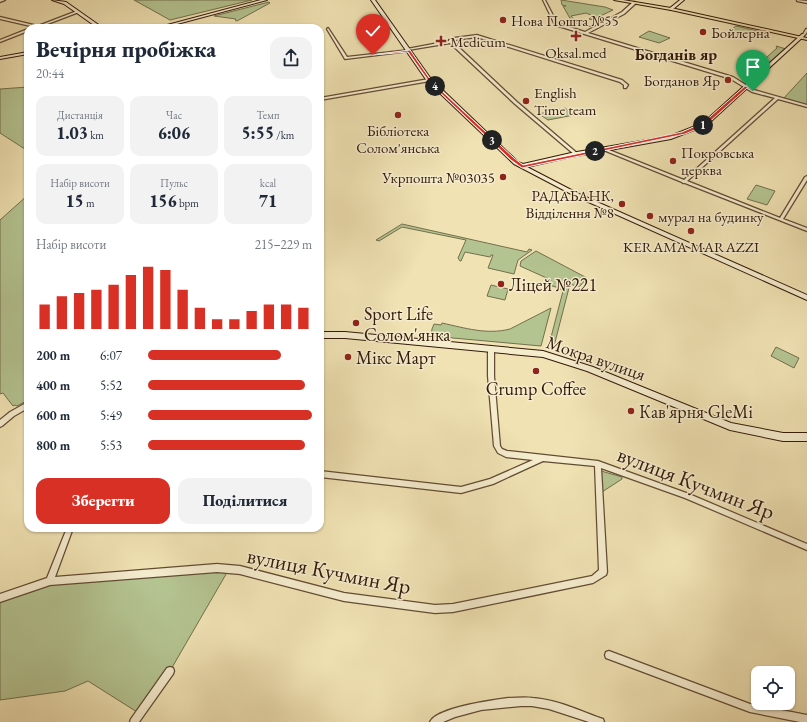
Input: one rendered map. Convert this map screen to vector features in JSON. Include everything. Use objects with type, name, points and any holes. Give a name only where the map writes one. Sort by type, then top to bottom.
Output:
[{"type":"main road","points":[[616,0],[632,1],[672,8],[805,37]]},
{"type":"street","points":[[0,1],[4,0]]},
{"type":"street","points":[[54,0],[65,3],[95,24]]},
{"type":"street","points":[[173,24],[265,0]]},
{"type":"street","points":[[374,0],[429,80],[512,159],[522,166],[578,195],[807,298]]},
{"type":"street","points":[[544,0],[556,24],[732,78],[753,91],[807,106]]},
{"type":"street","points":[[672,8],[682,0]]},
{"type":"street","points":[[798,0],[807,2]]},
{"type":"street","points":[[586,33],[623,13],[632,1]]},
{"type":"street","points":[[44,24],[78,12]]},
{"type":"street","points":[[0,18],[24,24]]},
{"type":"street","points":[[328,29],[346,58],[408,50],[451,42],[450,41],[454,39],[477,36],[621,82],[626,85],[625,87]]},
{"type":"street","points":[[522,166],[576,154],[671,137],[705,124],[746,86],[766,71],[805,37],[807,30]]},
{"type":"street","points":[[0,41],[24,32]]},
{"type":"street","points":[[451,42],[516,103],[576,154]]},
{"type":"street","points":[[0,58],[24,54]]},
{"type":"street","points":[[324,98],[429,80]]},
{"type":"street","points":[[684,182],[777,98]]},
{"type":"street","points":[[603,149],[807,230]]},
{"type":"street","points":[[781,219],[807,177]]},
{"type":"street","name":"Мокра вулиця","points":[[324,335],[345,335],[543,354],[570,362],[730,426],[783,437],[807,437]]},
{"type":"street","points":[[491,348],[491,376],[497,446],[500,451],[506,454],[598,464]]},
{"type":"street","points":[[0,424],[12,414],[24,407]]},
{"type":"street","points":[[324,474],[461,490],[491,482],[541,458]]},
{"type":"street","name":"вулиця Кучмин Яр","points":[[0,598],[50,581],[217,568],[240,570],[344,597],[435,609],[453,608],[586,581],[594,579],[603,572],[598,464],[687,496],[807,547]]},
{"type":"street","points":[[50,581],[68,532]]},
{"type":"street","points":[[609,656],[750,708],[807,719]]},
{"type":"street","points":[[134,722],[170,671]]},
{"type":"street","points":[[434,722],[441,717],[470,709],[502,704],[533,702],[566,709],[600,722]]},
{"type":"green space","points":[[134,0],[252,0],[170,20]]},
{"type":"green space","points":[[561,0],[605,7],[613,10],[596,18],[602,22],[589,19],[593,16],[586,13],[571,16],[576,22],[592,27],[572,22],[563,6],[566,6],[562,5]]},
{"type":"green space","points":[[269,2],[270,3],[237,21],[235,20],[236,19],[214,16]]},
{"type":"green space","points":[[736,26],[762,32],[758,38],[729,31]]},
{"type":"green space","points":[[649,31],[670,38],[659,43],[639,37]]},
{"type":"green space","points":[[776,46],[786,49],[764,68],[751,63],[758,65],[777,48]]},
{"type":"green space","points":[[807,73],[807,105],[783,99]]},
{"type":"green space","points":[[24,87],[24,148],[0,133],[0,89]]},
{"type":"green space","points":[[565,108],[574,115],[548,120],[539,114]]},
{"type":"green space","points":[[756,185],[775,191],[767,205],[747,199]]},
{"type":"green space","points":[[24,199],[24,402],[17,406],[13,406],[3,393],[0,394],[0,220]]},
{"type":"green space","points":[[402,224],[527,252],[529,249],[532,250],[518,260],[514,274],[488,268],[493,255],[490,257],[465,252],[460,261],[458,258],[466,240],[402,227],[379,241],[376,240]]},
{"type":"green space","points":[[536,251],[587,278],[579,287],[570,284],[554,346],[549,345],[563,291],[549,285],[551,280],[520,266],[521,261]]},
{"type":"green space","points":[[491,285],[508,289],[505,300],[487,296]]},
{"type":"green space","points":[[551,308],[541,346],[431,336],[434,324],[441,325],[442,323],[484,331],[501,331],[510,329]]},
{"type":"green space","points":[[776,347],[799,358],[794,368],[771,356]]},
{"type":"green space","points":[[601,471],[622,477],[622,479],[602,492]]},
{"type":"green space","points":[[229,569],[170,671],[137,712],[88,681],[65,691],[0,700],[0,598],[50,581]]},
{"type":"place","name":"Нова Пошта №55","points":[[503,20]]},
{"type":"place","name":"Бойлерна","points":[[703,32]]},
{"type":"place","name":"Oksal.med","points":[[576,36]]},
{"type":"place","name":"Medicum","points":[[441,41]]},
{"type":"place","name":"Богданов Яр","points":[[728,80]]},
{"type":"place","name":"English Time team","points":[[526,101]]},
{"type":"place","name":"Бібліотека Солом'янська","points":[[398,115]]},
{"type":"place","name":"Покровська церква","points":[[673,161]]},
{"type":"place","name":"Укрпошта №03035","points":[[503,177]]},
{"type":"place","name":"РАДАБАНК, Відділення №8","points":[[622,204]]},
{"type":"place","name":"мурал на будинку","points":[[650,216]]},
{"type":"place","name":"KERAMA MARAZZI","points":[[691,231]]},
{"type":"place","name":"Ліцей №221","points":[[501,284]]},
{"type":"place","name":"Sport Life Солом'янка","points":[[356,323]]},
{"type":"place","name":"Мікс Март","points":[[348,357]]},
{"type":"place","name":"Crump Coffee","points":[[536,371]]},
{"type":"place","name":"Кав'ярня GleMi","points":[[631,411]]},
{"type":"district","name":"Богданів яр","points":[[676,54]]},
{"type":"route","points":[[373,55],[409,51],[429,80],[516,163],[522,166],[576,154],[671,137],[684,133],[705,124],[746,86],[753,91]]}]
